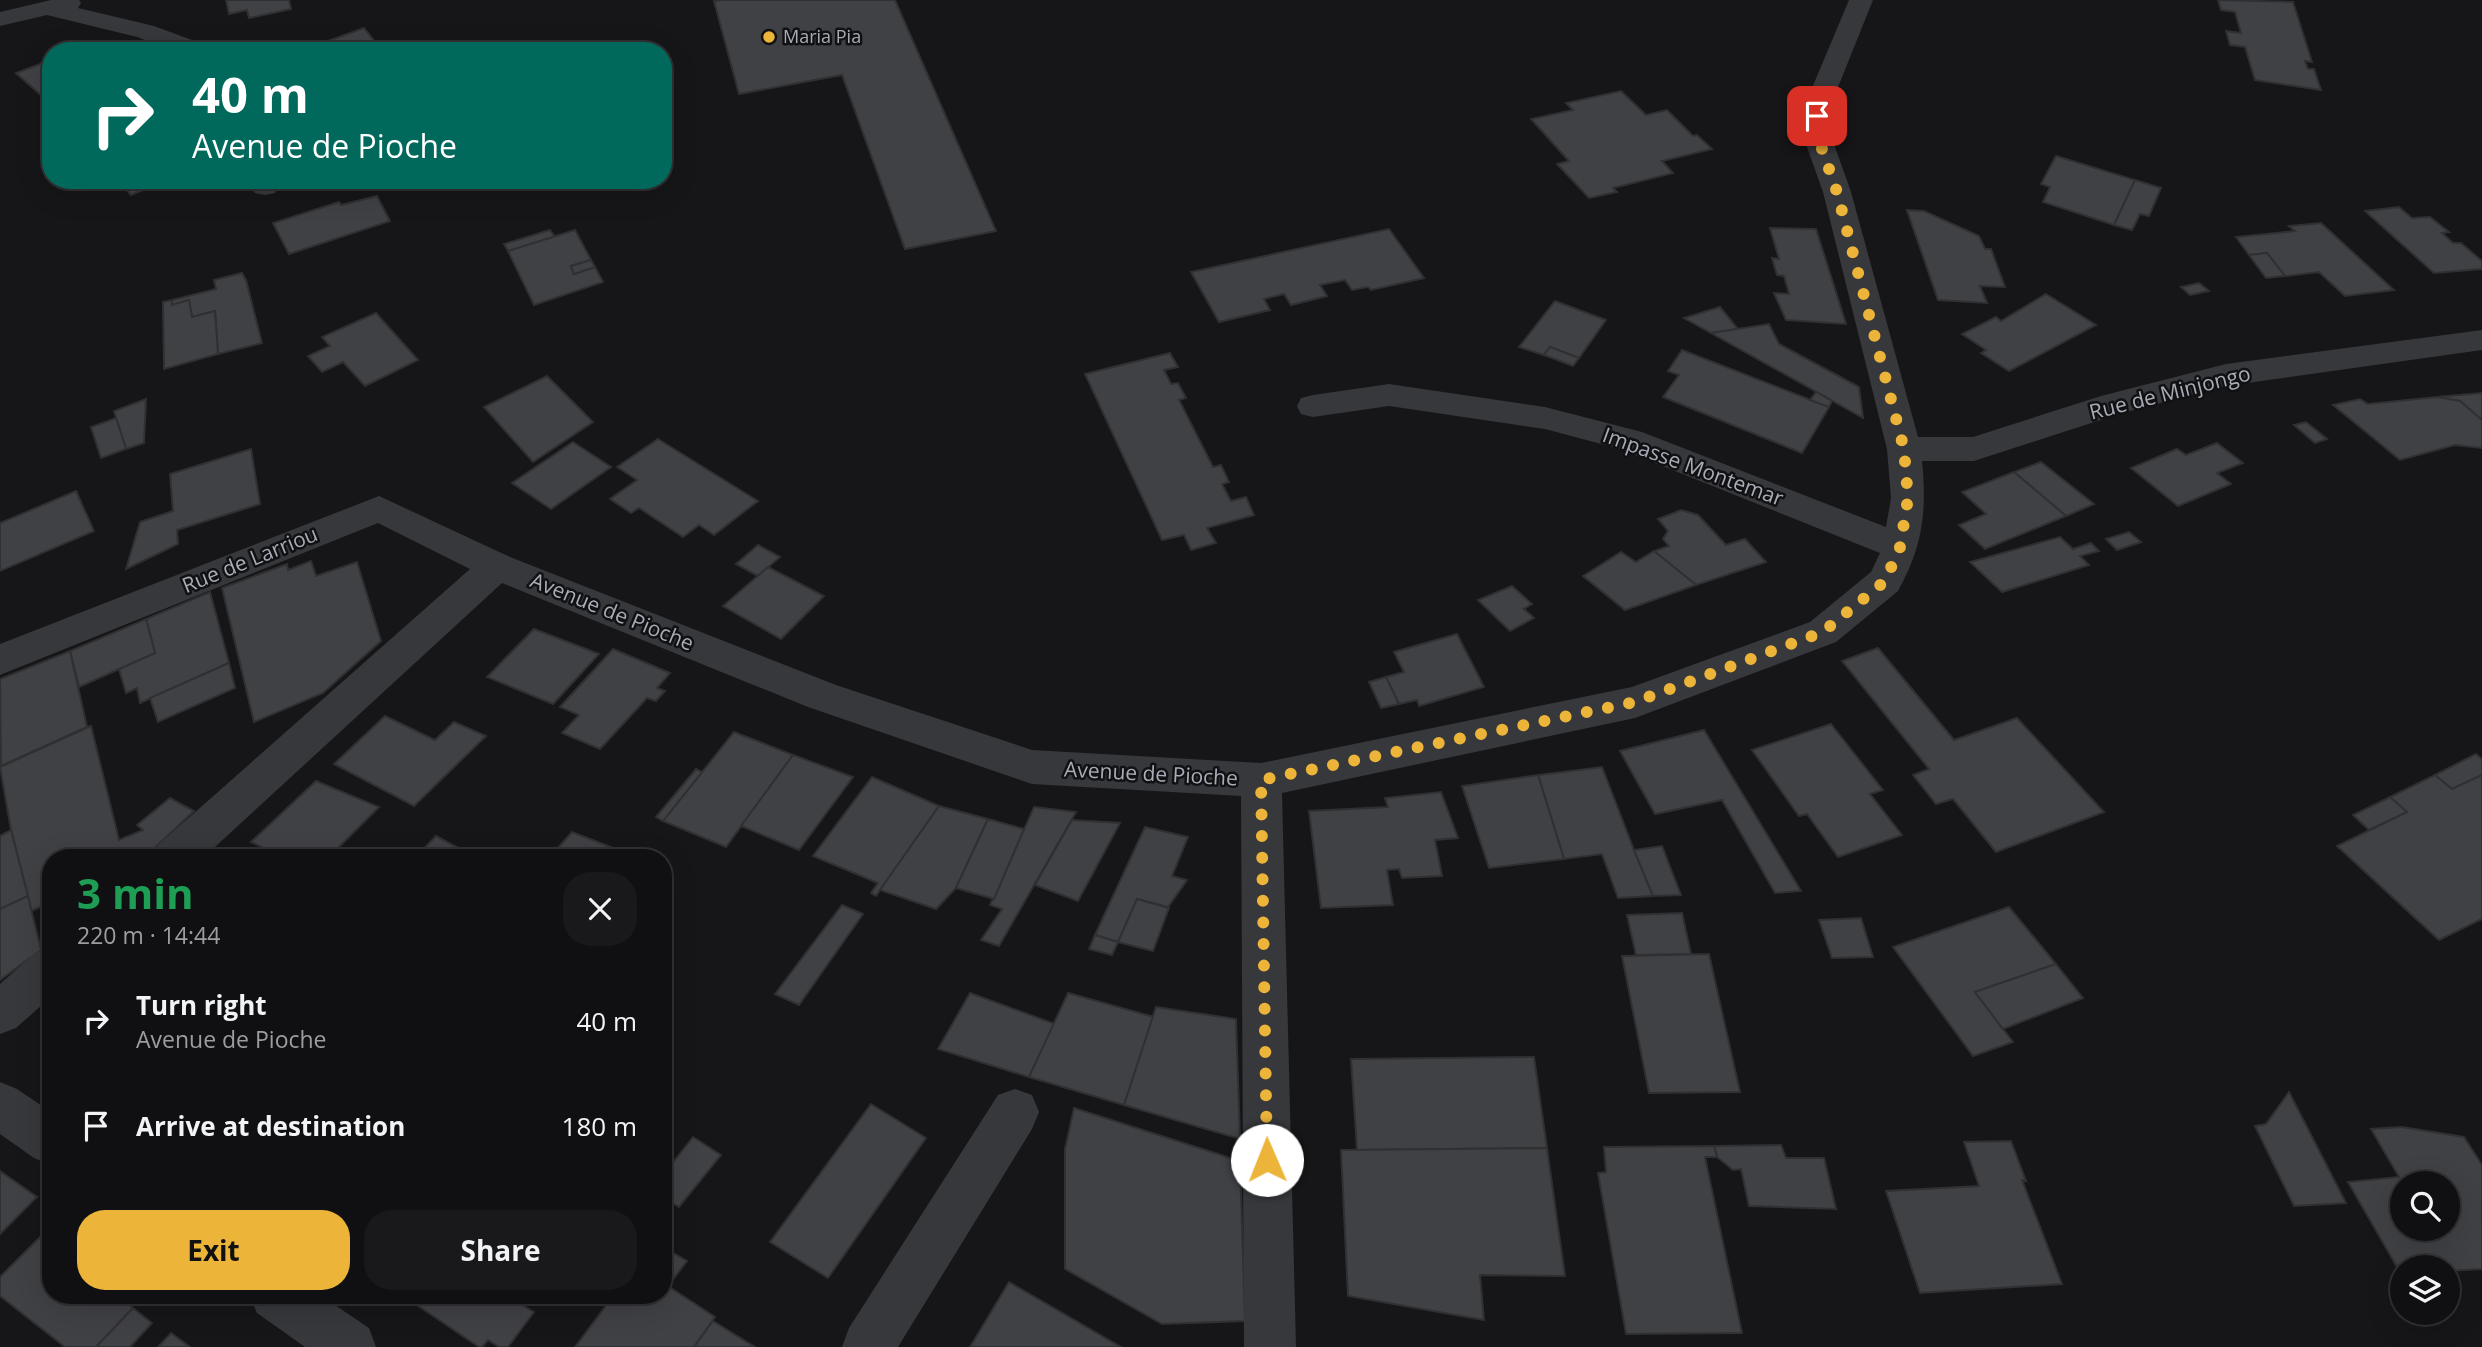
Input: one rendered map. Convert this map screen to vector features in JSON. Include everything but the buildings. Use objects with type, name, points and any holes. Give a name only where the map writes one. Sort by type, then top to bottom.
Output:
[{"type":"street","points":[[0,19],[82,0]]},
{"type":"street","name":"Avenue de Pioche","points":[[497,566],[822,696],[1032,767],[1261,780],[1635,702],[1823,632],[1885,581],[1900,547],[1908,498],[1904,449],[1837,192],[1821,146],[1817,116],[1817,107],[1861,0]]},
{"type":"street","points":[[46,8],[145,31],[175,42]]},
{"type":"street","name":"Rue de Minjongo","points":[[1904,449],[1974,450],[2113,404],[2226,375],[2482,340]]},
{"type":"street","name":"Impasse Montemar","points":[[1313,405],[1389,395],[1545,418],[1630,440],[1900,547]]},
{"type":"street","name":"Rue de Larriou","points":[[0,660],[379,509],[497,566]]},
{"type":"street","points":[[183,849],[497,566]]},
{"type":"street","points":[[1261,780],[1270,1347]]},
{"type":"street","points":[[0,1013],[42,976]]},
{"type":"street","points":[[0,1105],[42,1134]]},
{"type":"street","points":[[868,1347],[1016,1112]]},
{"type":"street","points":[[288,1304],[350,1347]]},
{"type":"place","name":"Maria Pia","points":[[769,37]]},
{"type":"route","points":[[1267,1160],[1261,780],[1635,702],[1823,632],[1885,581],[1900,547],[1908,498],[1904,449],[1837,192],[1821,146],[1817,116]]}]
